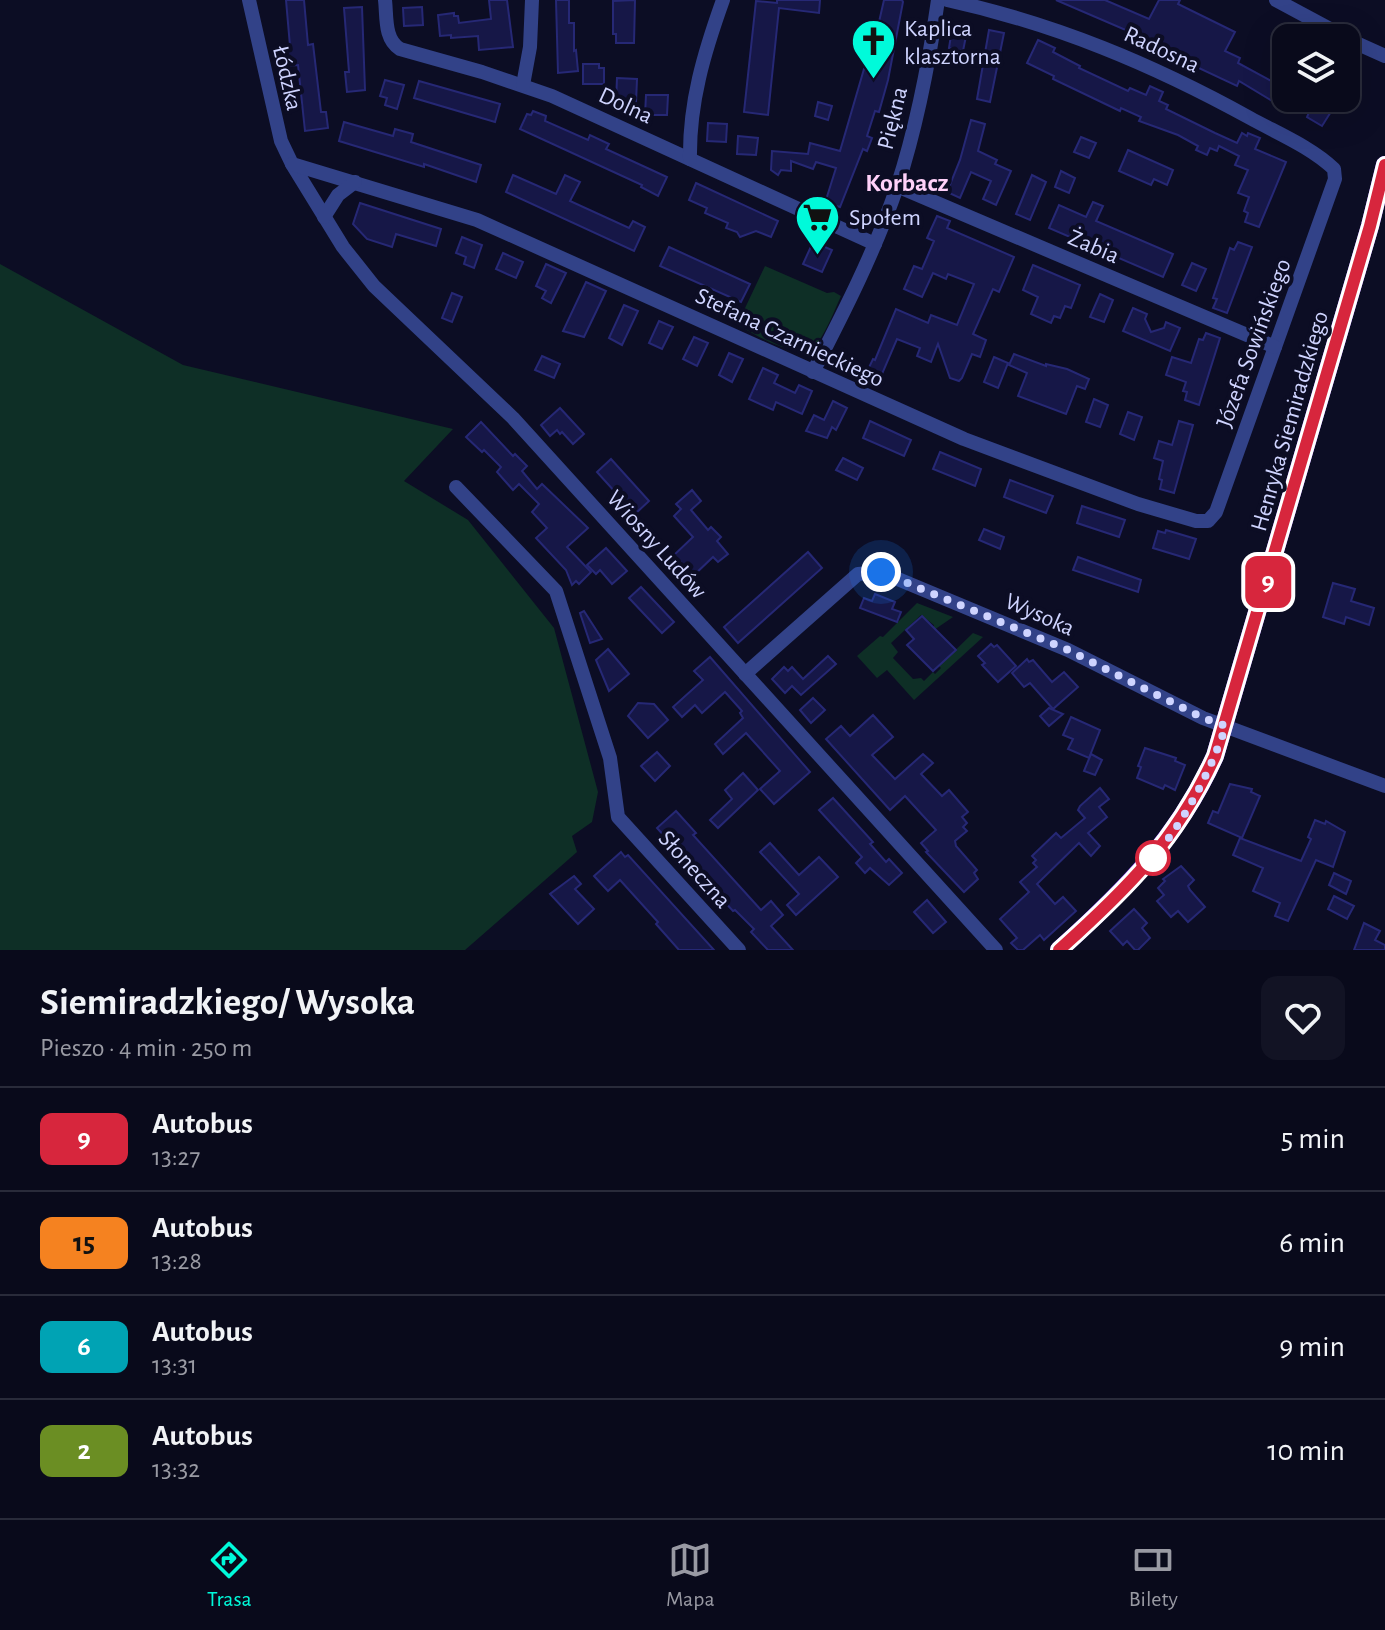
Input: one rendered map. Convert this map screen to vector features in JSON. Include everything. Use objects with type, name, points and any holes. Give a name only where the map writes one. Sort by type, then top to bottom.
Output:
[{"type":"main road","name":"Henryka Siemiradzkiego","points":[[1059,950],[1113,901],[1165,843],[1201,787],[1226,726],[1385,165]]},
{"type":"main road","name":"Henryka Siemiradzkiego","points":[[1370,226],[1385,197]]},
{"type":"street","name":"Łódzka","points":[[249,0],[272,110],[292,164]]},
{"type":"street","name":"Dolna","points":[[385,0],[389,36],[396,47],[523,85],[611,122],[875,244]]},
{"type":"street","points":[[523,85],[532,35],[532,0]]},
{"type":"street","points":[[690,159],[698,73],[723,0]]},
{"type":"street","name":"Piękna","points":[[813,372],[846,309],[897,186],[923,87],[938,0]]},
{"type":"street","name":"Radosna","points":[[947,0],[1033,21],[1189,85],[1331,166],[1335,179]]},
{"type":"street","points":[[1276,0],[1385,56]]},
{"type":"street","name":"Stefana Czarnieckiego","points":[[292,164],[477,220],[964,439],[1063,478],[1196,521],[1208,521]]},
{"type":"street","name":"Wiosny Ludów","points":[[292,164],[343,247],[374,286],[513,418],[996,950]]},
{"type":"street","name":"Józefa Sowińskiego","points":[[1208,521],[1216,512],[1335,179]]},
{"type":"street","points":[[324,217],[338,195],[355,182]]},
{"type":"street","name":"Żabia","points":[[897,186],[1275,347]]},
{"type":"street","name":"Słoneczna","points":[[456,487],[556,591],[610,758],[618,817],[739,950]]},
{"type":"street","name":"Wysoka","points":[[745,674],[858,574],[881,572],[1068,650],[1203,718],[1385,786]]},
{"type":"green space","points":[[0,264],[183,365],[453,429],[404,481],[468,520],[554,628],[598,792],[592,822],[572,836],[577,852],[465,950],[0,950]]},
{"type":"green space","points":[[765,266],[841,296],[825,331],[814,345],[804,349],[781,347],[737,325]]},
{"type":"green space","points":[[917,603],[953,617],[934,630],[934,625],[921,615],[891,643],[898,652],[893,658],[913,679],[921,678],[924,681],[933,672],[935,674],[941,668],[939,666],[973,633],[983,637],[914,700],[887,670],[877,678],[857,656],[880,636],[883,637]]},
{"type":"building","points":[[286,0],[304,0],[308,45],[313,44],[321,112],[326,112],[328,128],[305,131],[298,65],[289,66]]},
{"type":"building","points":[[489,0],[507,0],[513,47],[479,50],[478,36],[440,36],[438,15],[454,13],[459,23],[491,19]]},
{"type":"building","points":[[556,0],[569,0],[569,23],[574,23],[578,71],[558,73]]},
{"type":"building","points":[[635,0],[634,43],[616,43],[613,1]]},
{"type":"building","points":[[777,0],[820,0],[819,13],[779,8],[768,115],[744,112],[756,1],[777,3]]},
{"type":"building","points":[[884,0],[903,2],[888,80],[879,112],[875,111],[867,136],[872,138],[867,151],[863,149],[840,207],[825,203],[836,168],[816,162],[813,169],[791,161],[791,171],[781,170],[778,175],[771,170],[772,151],[808,154],[810,143],[840,151],[864,69],[868,70]]},
{"type":"building","points":[[1056,0],[1105,0],[1149,19],[1159,0],[1180,0],[1178,4],[1235,32],[1225,51],[1240,58],[1238,63],[1272,81],[1272,101],[1239,81],[1237,86],[1154,47],[1156,43]]},
{"type":"building","points":[[362,7],[365,90],[347,92],[345,72],[349,72],[344,8]]},
{"type":"building","points":[[422,7],[423,25],[404,26],[403,8]]},
{"type":"building","points":[[953,23],[968,26],[963,51],[949,48]]},
{"type":"building","points":[[989,30],[1004,33],[990,102],[977,99]]},
{"type":"building","points":[[1038,40],[1055,48],[1053,52],[1079,68],[1128,91],[1130,88],[1146,95],[1150,86],[1163,92],[1159,101],[1168,105],[1166,109],[1237,143],[1242,133],[1260,138],[1255,149],[1286,162],[1259,227],[1245,222],[1248,213],[1244,211],[1249,197],[1238,193],[1248,170],[1235,165],[1239,156],[1219,146],[1217,151],[1210,148],[1207,155],[1178,135],[1139,121],[1141,117],[1121,108],[1120,111],[1053,79],[1054,76],[1027,63]]},
{"type":"building","points":[[583,64],[599,64],[599,68],[604,68],[604,84],[583,84]]},
{"type":"building","points":[[617,78],[637,79],[636,103],[616,102]]},
{"type":"building","points":[[385,80],[404,85],[397,109],[385,105],[387,98],[380,96]]},
{"type":"building","points":[[419,81],[500,104],[495,122],[414,98]]},
{"type":"building","points":[[646,95],[668,95],[667,115],[645,115]]},
{"type":"building","points":[[818,102],[832,106],[828,120],[815,116]]},
{"type":"building","points":[[533,111],[546,116],[545,121],[588,140],[590,135],[609,144],[606,149],[667,177],[658,196],[642,185],[520,129],[527,114],[531,115]]},
{"type":"building","points":[[1309,112],[1331,112],[1322,126],[1307,117]]},
{"type":"building","points":[[971,120],[985,124],[978,151],[1011,171],[996,205],[983,199],[991,181],[971,172],[960,198],[947,192]]},
{"type":"building","points":[[344,122],[393,136],[395,129],[413,134],[411,142],[481,165],[476,182],[339,141]]},
{"type":"building","points":[[708,123],[727,124],[726,142],[707,141]]},
{"type":"building","points":[[738,136],[758,138],[756,155],[737,154]]},
{"type":"building","points":[[1081,137],[1096,143],[1089,158],[1074,152]]},
{"type":"building","points":[[1128,150],[1173,170],[1167,185],[1154,179],[1151,185],[1119,171]]},
{"type":"building","points":[[1061,171],[1075,178],[1069,193],[1055,187]]},
{"type":"building","points":[[513,175],[556,194],[565,175],[580,182],[570,201],[629,228],[633,221],[645,227],[634,251],[506,192]]},
{"type":"building","points":[[1032,175],[1046,182],[1030,220],[1016,214]]},
{"type":"building","points":[[696,183],[778,221],[771,237],[756,231],[740,237],[737,232],[726,228],[728,223],[705,213],[707,208],[689,200]]},
{"type":"building","points":[[1093,202],[1103,206],[1096,221],[1173,254],[1163,277],[1049,228],[1059,205],[1086,217]]},
{"type":"building","points":[[360,203],[441,229],[436,246],[396,234],[392,247],[367,239],[353,224]]},
{"type":"building","points":[[937,216],[950,221],[947,228],[1014,257],[999,292],[993,289],[973,334],[986,340],[980,357],[972,354],[959,381],[950,378],[938,344],[931,362],[917,356],[920,348],[897,339],[876,388],[862,382],[875,360],[896,309],[928,323],[931,315],[957,325],[974,284],[948,274],[946,279],[933,273],[922,297],[904,289],[914,266],[922,269],[934,241],[927,238]]},
{"type":"building","points":[[462,237],[482,245],[474,268],[464,264],[466,257],[456,253]]},
{"type":"building","name":"Społem","points":[[813,242],[832,250],[822,272],[803,264]]},
{"type":"building","points":[[1238,242],[1252,247],[1227,313],[1213,308],[1217,299],[1213,298],[1230,248],[1234,250]]},
{"type":"building","points":[[669,247],[750,284],[741,302],[660,266]]},
{"type":"building","points":[[503,253],[523,262],[516,278],[496,269]]},
{"type":"building","points":[[1192,263],[1206,269],[1196,291],[1182,285]]},
{"type":"building","points":[[546,264],[566,273],[551,303],[542,298],[546,291],[536,286]]},
{"type":"building","points":[[1033,265],[1080,285],[1071,308],[1065,306],[1060,318],[1054,316],[1051,323],[1031,314],[1038,297],[1023,290]]},
{"type":"building","points":[[586,282],[606,291],[584,337],[563,331]]},
{"type":"building","points":[[452,293],[462,297],[452,322],[442,318]]},
{"type":"building","points":[[1100,294],[1113,300],[1104,322],[1090,317]]},
{"type":"building","points":[[624,305],[638,311],[622,345],[609,338]]},
{"type":"building","points":[[1133,308],[1147,314],[1145,319],[1151,332],[1164,328],[1166,322],[1180,328],[1170,351],[1123,331]]},
{"type":"building","points":[[659,321],[673,327],[662,349],[649,343]]},
{"type":"building","points":[[1206,333],[1220,338],[1199,405],[1185,400],[1187,392],[1183,391],[1186,382],[1166,375],[1172,357],[1191,363],[1199,339],[1203,340]]},
{"type":"building","points":[[694,337],[708,343],[697,366],[683,359]]},
{"type":"building","points":[[729,353],[743,359],[732,382],[719,375]]},
{"type":"building","points":[[1014,354],[1046,366],[1067,369],[1089,379],[1085,389],[1077,386],[1066,414],[1018,396],[1027,373],[1009,365]]},
{"type":"building","points":[[542,356],[560,364],[554,378],[535,370]]},
{"type":"building","points":[[994,357],[1008,363],[998,388],[984,382]]},
{"type":"building","points":[[763,368],[778,375],[774,383],[795,393],[799,385],[812,391],[802,414],[776,402],[773,410],[749,399]]},
{"type":"building","points":[[1094,399],[1108,405],[1100,427],[1086,422]]},
{"type":"building","points":[[833,401],[847,408],[836,430],[832,427],[827,438],[806,431],[814,415],[824,420]]},
{"type":"building","points":[[560,408],[584,434],[573,444],[557,430],[550,436],[541,425]]},
{"type":"building","points":[[1128,412],[1142,417],[1134,440],[1120,434]]},
{"type":"building","points":[[870,421],[911,440],[904,456],[863,438]]},
{"type":"building","points":[[1179,421],[1193,425],[1174,493],[1160,489],[1163,461],[1154,458],[1159,441],[1172,445]]},
{"type":"building","points":[[481,422],[513,456],[515,454],[527,466],[522,471],[537,489],[542,484],[588,528],[567,547],[591,572],[579,584],[576,581],[572,585],[566,570],[536,538],[547,528],[532,512],[539,504],[519,484],[513,490],[497,472],[501,467],[466,437]]},
{"type":"building","points":[[940,452],[981,469],[975,486],[933,469]]},
{"type":"building","points":[[843,458],[863,468],[857,480],[836,470]]},
{"type":"building","points":[[611,459],[649,501],[635,514],[597,472]]},
{"type":"building","points":[[1010,480],[1053,496],[1046,513],[1004,497]]},
{"type":"building","points":[[692,490],[701,501],[691,510],[708,530],[711,527],[721,537],[717,541],[728,554],[718,562],[713,557],[692,577],[673,556],[693,537],[674,516],[681,509],[676,504]]},
{"type":"building","points":[[1082,506],[1125,520],[1119,537],[1077,523]]},
{"type":"building","points":[[984,529],[1004,537],[1000,549],[979,540]]},
{"type":"building","points":[[1166,530],[1196,539],[1189,559],[1153,548],[1158,531],[1165,533]]},
{"type":"building","points":[[606,548],[627,571],[612,584],[600,570],[596,574],[587,565]]},
{"type":"building","points":[[808,552],[822,568],[738,643],[724,627]]},
{"type":"building","points":[[1078,557],[1141,580],[1138,592],[1073,570]]},
{"type":"building","points":[[1333,583],[1355,589],[1351,601],[1374,608],[1369,625],[1346,617],[1344,624],[1323,617]]},
{"type":"building","points":[[641,587],[674,622],[662,633],[629,598]]},
{"type":"building","points":[[875,594],[895,602],[892,609],[901,612],[897,622],[860,608],[864,598],[872,601]]},
{"type":"building","points":[[584,611],[602,639],[590,643],[580,613]]},
{"type":"building","points":[[922,616],[956,650],[933,671],[907,645],[914,639],[906,630]]},
{"type":"building","points":[[991,644],[994,647],[997,645],[1016,666],[998,682],[978,656]]},
{"type":"building","points":[[608,649],[629,674],[609,691],[596,660]]},
{"type":"building","points":[[828,656],[836,664],[801,695],[792,686],[785,693],[772,679],[784,667],[788,671],[792,667],[803,679]]},
{"type":"building","points":[[710,657],[810,772],[774,804],[760,789],[780,771],[746,733],[723,754],[715,744],[743,718],[742,711],[725,692],[702,713],[695,705],[682,717],[673,707],[703,680],[694,671]]},
{"type":"building","points":[[1027,659],[1029,662],[1033,660],[1052,682],[1064,672],[1078,687],[1053,709],[1030,683],[1024,687],[1012,673]]},
{"type":"building","points":[[813,698],[825,710],[811,723],[800,710]]},
{"type":"building","points":[[638,703],[654,704],[668,720],[648,738],[628,716]]},
{"type":"building","points":[[1049,708],[1063,714],[1049,726],[1040,716]]},
{"type":"building","points":[[873,715],[893,737],[872,755],[895,779],[923,754],[933,763],[921,774],[942,796],[949,790],[968,812],[962,817],[967,823],[963,827],[967,831],[955,841],[977,870],[974,873],[978,879],[964,892],[921,843],[936,830],[905,796],[890,810],[826,739],[841,726],[850,736]]},
{"type":"building","points":[[1071,717],[1100,730],[1089,758],[1068,749],[1073,739],[1063,735]]},
{"type":"building","points":[[1145,748],[1176,758],[1175,761],[1185,765],[1175,790],[1165,785],[1163,789],[1137,778]]},
{"type":"building","points":[[657,752],[670,766],[655,781],[641,766]]},
{"type":"building","points":[[1091,754],[1102,760],[1095,775],[1084,771]]},
{"type":"building","points":[[743,773],[758,790],[718,828],[710,820],[732,799],[725,790]]},
{"type":"building","points":[[1230,784],[1252,789],[1251,792],[1260,796],[1242,838],[1208,823],[1213,811],[1218,813]]},
{"type":"building","points":[[1100,788],[1109,799],[1099,807],[1107,817],[1088,833],[1100,846],[1091,856],[1079,843],[1037,884],[1055,904],[1063,897],[1076,911],[1044,940],[1040,935],[1023,950],[1018,950],[1011,943],[1017,938],[1000,919],[1029,892],[1020,882],[1037,867],[1032,856],[1056,833],[1061,838],[1085,818],[1078,810],[1080,806]]},
{"type":"building","points":[[833,798],[873,842],[870,844],[886,862],[889,859],[902,873],[889,885],[870,868],[865,873],[856,863],[862,857],[819,810]]},
{"type":"building","points":[[676,811],[696,833],[693,835],[761,910],[771,901],[783,915],[771,926],[793,950],[768,950],[751,932],[754,929],[733,911],[657,828]]},
{"type":"building","points":[[1315,820],[1325,824],[1326,821],[1345,832],[1333,867],[1316,860],[1288,921],[1275,916],[1280,903],[1253,891],[1263,868],[1233,855],[1240,838],[1301,861]]},
{"type":"building","points":[[770,843],[799,875],[819,857],[838,877],[796,915],[787,905],[799,894],[760,852]]},
{"type":"building","points":[[621,852],[625,857],[628,855],[714,950],[679,950],[620,880],[608,891],[594,876]]},
{"type":"building","points":[[1181,866],[1194,880],[1188,886],[1190,890],[1205,907],[1188,922],[1178,911],[1171,917],[1157,901],[1164,895],[1158,888],[1165,881],[1163,879]]},
{"type":"building","points":[[1334,873],[1351,881],[1346,894],[1329,885]]},
{"type":"building","points":[[574,876],[581,884],[575,889],[594,909],[578,924],[550,894]]},
{"type":"building","points":[[1334,896],[1354,906],[1347,919],[1328,909]]},
{"type":"building","points":[[927,900],[946,922],[933,933],[914,912]]},
{"type":"building","points":[[1134,909],[1147,923],[1142,928],[1150,938],[1138,950],[1127,941],[1123,945],[1110,931]]},
{"type":"building","points":[[1364,923],[1380,931],[1375,940],[1385,945],[1385,950],[1354,950]]},
{"type":"bus line","name":"9","points":[[1059,950],[1113,901],[1154,857],[1195,798],[1215,756],[1370,226],[1385,165]]},
{"type":"place","name":"Kaplica klasztorna","points":[[873,81]]},
{"type":"place","name":"Społem","points":[[818,256]]},
{"type":"district","name":"Korbacz","points":[[907,182]]},
{"type":"route","points":[[881,572],[1068,650],[1203,718],[1226,726],[1195,798],[1153,858]]}]
